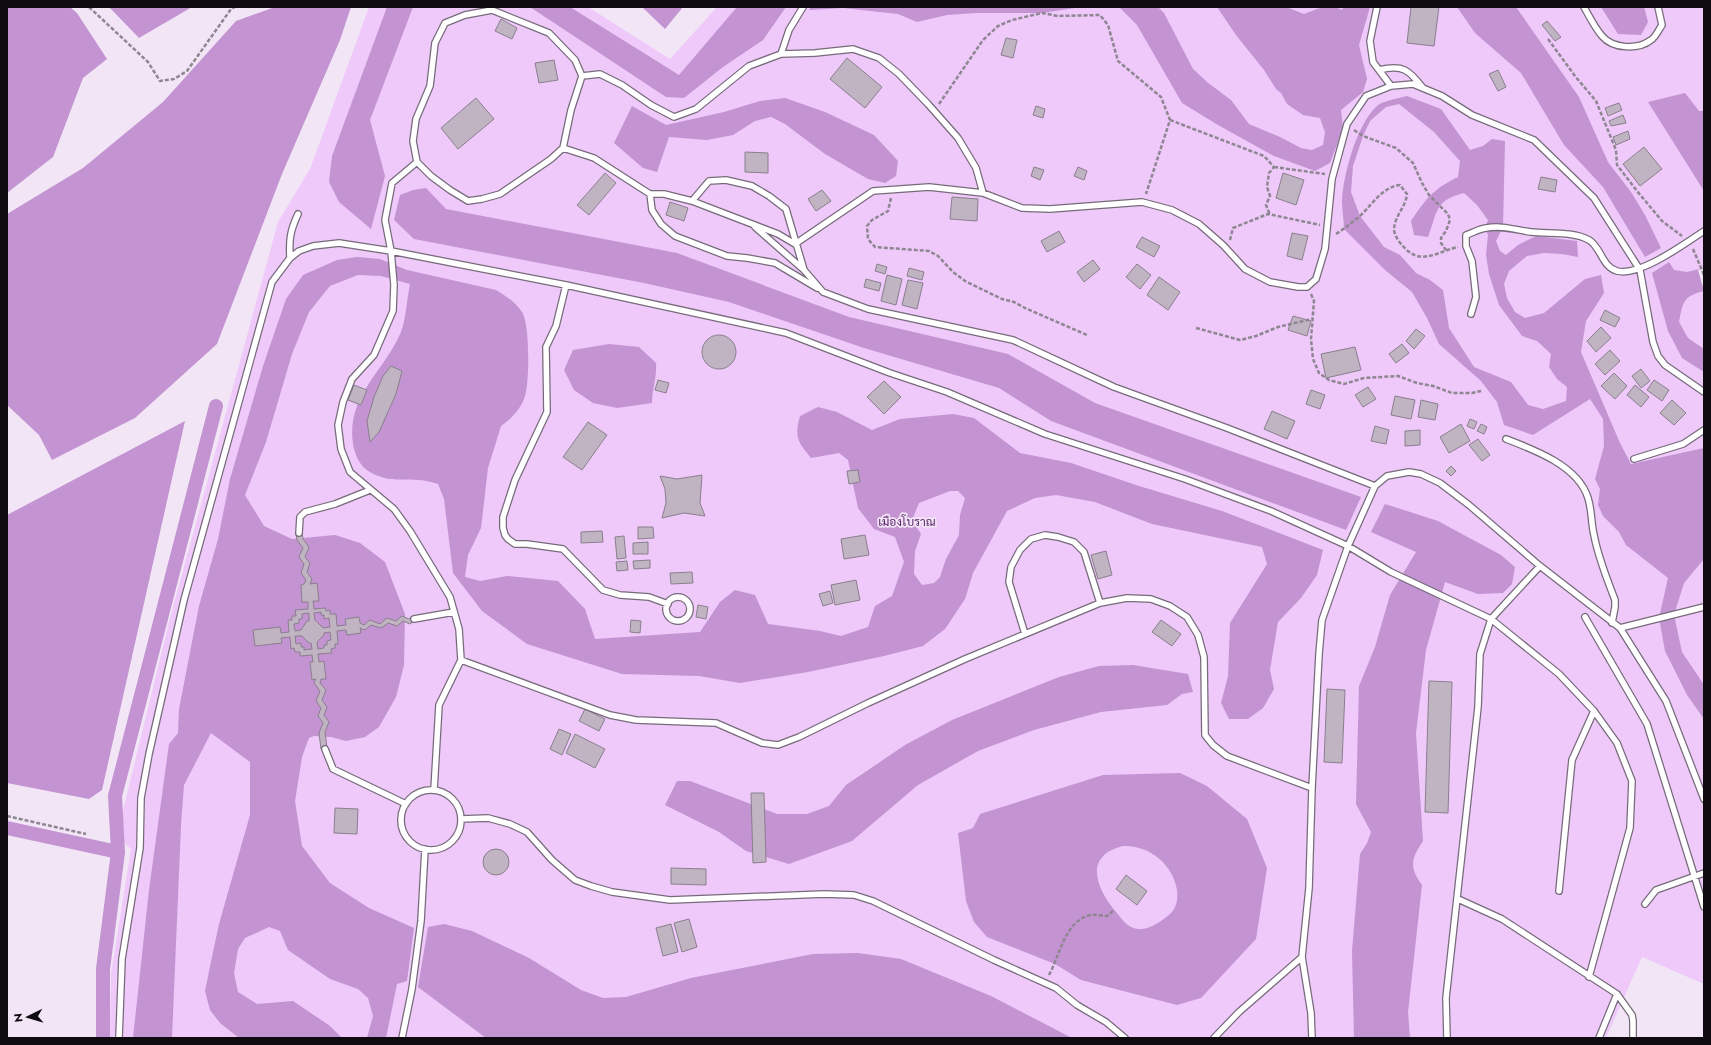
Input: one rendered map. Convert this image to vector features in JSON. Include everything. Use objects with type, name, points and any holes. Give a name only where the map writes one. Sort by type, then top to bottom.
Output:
[{"type":"lane","points":[[781,54],[789,30],[803,7]]},
{"type":"lane","points":[[1377,7],[1370,40],[1373,62],[1391,86]]},
{"type":"lane","points":[[1584,7],[1602,37],[1612,43],[1624,47],[1638,46],[1652,40],[1662,25],[1658,7]]},
{"type":"lane","points":[[492,10],[549,33],[575,60],[582,76],[571,110],[563,148],[551,159],[500,194],[468,201],[431,176],[417,162],[413,141],[416,119],[430,86],[435,43],[445,23],[465,15],[492,10]]},
{"type":"lane","points":[[582,76],[600,74],[622,85],[674,117],[696,110],[749,66],[781,54],[815,53],[853,49],[879,58],[899,74],[935,112],[958,138],[976,168],[983,193]]},
{"type":"lane","points":[[1379,70],[1392,67],[1410,71],[1424,88]]},
{"type":"lane","points":[[795,244],[873,191],[929,187],[983,193],[1022,208],[1050,209],[1144,202],[1172,210],[1199,224],[1245,269],[1270,282],[1298,287],[1308,286],[1316,279],[1325,249],[1326,226],[1333,176],[1347,124],[1366,96],[1391,86],[1413,84],[1442,96],[1472,114],[1534,140],[1594,198],[1640,270],[1653,342],[1658,356],[1665,365],[1704,392]]},
{"type":"lane","points":[[563,148],[594,158],[650,194],[664,194],[692,202],[778,234],[795,244]]},
{"type":"lane","points":[[417,162],[392,183],[385,220],[392,262],[394,285],[393,311],[387,328],[374,355],[352,379],[343,402],[338,425],[341,449],[350,472],[394,509],[410,531],[450,596],[459,629],[461,660],[439,706],[434,790]]},
{"type":"lane","points":[[692,202],[709,181],[726,180],[752,186],[769,196],[786,210],[804,270]]},
{"type":"lane","points":[[650,194],[652,210],[661,224],[675,236],[728,256],[775,263],[823,292],[868,309],[1013,340],[1114,386],[1227,428],[1375,486]]},
{"type":"lane","points":[[290,258],[289,242],[291,228],[298,214]]},
{"type":"lane","points":[[752,224],[804,270],[823,292]]},
{"type":"lane","points":[[1471,314],[1476,297],[1472,261],[1466,246],[1466,235],[1485,228],[1503,227],[1530,232],[1579,236],[1590,241],[1606,264],[1617,271],[1640,270],[1704,231]]},
{"type":"lane","points":[[119,1038],[122,960],[140,848],[142,798],[149,754],[184,600],[272,282],[290,258],[299,251],[313,246],[339,243],[391,251],[566,285],[786,333],[890,373],[947,392],[1044,434],[1185,479],[1271,511],[1348,546],[1391,572],[1491,620],[1559,674],[1594,711],[1617,743],[1632,781],[1630,828],[1589,977]]},
{"type":"lane","points":[[566,285],[556,326],[546,347],[547,412],[515,480],[503,517],[503,528],[505,535],[515,544],[527,544],[562,549],[603,590],[620,594],[649,597],[668,604]]},
{"type":"lane","points":[[1634,459],[1683,444],[1704,430]]},
{"type":"lane","points":[[1506,439],[1540,452],[1574,475],[1582,486],[1588,498],[1594,536],[1614,600],[1615,607],[1612,623]]},
{"type":"lane","points":[[1312,1038],[1302,957],[1309,888],[1318,654],[1322,620],[1348,546],[1375,486],[1387,476],[1409,472],[1421,474],[1440,483],[1469,505],[1540,566],[1620,628],[1666,701],[1704,799]]},
{"type":"lane","points":[[299,533],[300,517],[305,512],[335,504],[370,490]]},
{"type":"lane","points":[[1025,634],[1009,582],[1010,568],[1020,550],[1030,539],[1045,535],[1074,542],[1084,552],[1100,603]]},
{"type":"lane","points":[[1447,1038],[1446,998],[1478,707],[1480,654],[1491,620],[1540,566]]},
{"type":"lane","points":[[676,597],[683,598],[690,607],[688,615],[686,618],[678,621],[671,618],[667,612],[668,604],[676,597]]},
{"type":"lane","points":[[461,660],[610,715],[636,720],[716,724],[762,743],[778,745],[799,737],[868,703],[965,659],[1100,603],[1128,598],[1151,598],[1170,606],[1187,617],[1198,635],[1204,657],[1205,735],[1213,745],[1227,756],[1312,788]]},
{"type":"lane","points":[[1620,628],[1704,607]]},
{"type":"lane","points":[[414,619],[454,612]]},
{"type":"lane","points":[[1585,617],[1647,724],[1704,907]]},
{"type":"lane","points":[[1559,891],[1572,760],[1594,711]]},
{"type":"lane","points":[[325,749],[333,769],[406,804]]},
{"type":"lane","points":[[434,790],[448,795],[457,804],[461,819],[459,829],[453,840],[444,847],[434,850],[425,849],[413,843],[406,836],[401,824],[402,813],[406,804],[413,796],[421,791],[434,790]]},
{"type":"lane","points":[[461,819],[488,818],[510,824],[527,832],[552,860],[575,880],[612,892],[670,900],[824,894],[854,895],[873,901],[994,960],[1056,988],[1077,1005],[1106,1022],[1125,1038]]},
{"type":"lane","points":[[402,1038],[412,989],[421,921],[425,849]]},
{"type":"lane","points":[[1645,904],[1656,890],[1704,872]]},
{"type":"lane","points":[[1458,899],[1502,919],[1617,994],[1632,1015],[1634,1021],[1633,1038]]},
{"type":"lane","points":[[1214,1038],[1239,1012],[1302,957]]},
{"type":"lane","points":[[1599,1038],[1617,994]]},
{"type":"path","points":[[89,7],[148,62],[160,81],[174,79],[187,71],[231,9],[235,7]]},
{"type":"path","points":[[935,112],[983,40],[998,26],[1012,20],[1042,13],[1058,16],[1100,15],[1108,25],[1118,61],[1161,97],[1170,120],[1144,202]]},
{"type":"path","points":[[1548,38],[1575,76],[1596,101],[1616,150],[1617,165],[1662,221],[1689,241],[1704,275]]},
{"type":"path","points":[[1170,120],[1264,156],[1274,166],[1288,167],[1333,176]]},
{"type":"path","points":[[1359,134],[1396,148],[1413,163],[1429,195],[1440,204],[1448,214],[1450,220],[1446,231],[1441,238],[1441,243],[1446,250]]},
{"type":"path","points":[[1270,215],[1266,206],[1270,196],[1267,187],[1269,173],[1274,166]]},
{"type":"path","points":[[1344,229],[1387,190],[1396,185],[1400,185],[1407,194],[1406,202],[1398,215],[1394,230],[1398,241],[1408,253],[1416,257],[1432,256],[1446,250],[1466,246]]},
{"type":"path","points":[[891,190],[888,211],[872,220],[867,226],[868,239],[875,247],[930,251],[938,256],[953,272],[965,281],[1002,299],[1014,302],[1087,335]]},
{"type":"path","points":[[1227,250],[1233,228],[1270,215],[1326,226]]},
{"type":"path","points":[[1308,286],[1314,301],[1311,339],[1313,359],[1319,373],[1329,380],[1344,384],[1364,378],[1398,376],[1452,393],[1472,394],[1481,391]]},
{"type":"path","points":[[1196,328],[1240,340],[1256,336],[1278,327],[1312,319]]},
{"type":"path","points":[[7,816],[86,834]]},
{"type":"path","points":[[1055,964],[1071,927],[1087,916],[1107,916],[1114,910]]},
{"type":"green space","name":"เมืองโบราณ","points":[[369,7],[588,7],[670,59],[717,7],[1704,7],[1704,984],[1642,957],[1606,1038],[110,1038],[111,974],[131,849],[117,835],[170,618],[278,222],[310,169]]},
{"type":"shaded area","points":[[7,7],[70,7],[77,13],[107,59],[83,78],[53,157],[7,193]]},
{"type":"shaded area","points":[[109,7],[192,7],[139,38]]},
{"type":"shaded area","points":[[275,7],[351,7],[340,40],[282,174],[217,344],[135,418],[52,460],[39,435],[7,405],[7,214],[83,168],[163,102],[236,21]]},
{"type":"shaded area","points":[[387,7],[413,7],[370,120],[385,176],[371,229],[339,202],[329,182],[332,156]]},
{"type":"shaded area","points":[[530,7],[570,7],[679,75],[737,7],[786,7],[763,40],[723,67],[684,98],[666,97]]},
{"type":"shaded area","points":[[642,7],[683,7],[665,29]]},
{"type":"shaded area","points":[[811,7],[1081,7],[1042,13],[976,13],[947,15],[917,22],[898,14],[843,8],[809,10]]},
{"type":"shaded area","points":[[1115,7],[1158,7],[1164,13],[1193,69],[1207,82],[1231,100],[1249,124],[1301,148],[1312,150],[1323,145],[1325,132],[1320,118],[1303,115],[1287,104],[1281,93],[1276,89],[1264,70],[1236,35],[1217,7],[1286,7],[1304,14],[1328,7],[1342,10],[1344,7],[1370,7],[1359,45],[1367,79],[1363,92],[1341,110],[1343,129],[1330,163],[1315,171],[1274,156],[1182,103],[1137,25],[1120,8]]},
{"type":"shaded area","points":[[1457,7],[1516,7],[1579,97],[1608,162],[1631,192],[1645,215],[1661,248],[1645,257],[1603,187],[1564,145],[1521,73],[1475,33]]},
{"type":"shaded area","points":[[1601,7],[1644,7],[1648,22],[1641,35],[1618,34]]},
{"type":"shaded area","points":[[1685,93],[1699,111],[1704,111],[1704,191],[1648,102]]},
{"type":"shaded area","points":[[1407,96],[1441,109],[1470,150],[1483,146],[1492,139],[1505,141],[1503,227],[1496,241],[1500,251],[1506,255],[1518,245],[1536,236],[1577,241],[1578,257],[1544,253],[1527,256],[1509,271],[1504,284],[1507,298],[1515,312],[1525,318],[1544,313],[1585,279],[1601,275],[1604,293],[1586,321],[1581,352],[1620,443],[1631,464],[1704,448],[1704,559],[1684,583],[1674,615],[1682,652],[1704,685],[1704,719],[1687,695],[1665,651],[1659,618],[1668,578],[1626,545],[1619,532],[1603,516],[1598,505],[1600,489],[1595,479],[1604,446],[1603,419],[1590,399],[1533,435],[1504,425],[1497,402],[1481,381],[1439,344],[1427,318],[1412,292],[1385,270],[1344,229],[1342,205],[1343,190],[1348,164],[1358,136],[1370,113],[1378,105]],"holes":[[[1399,104],[1434,132],[1460,161],[1458,177],[1436,190],[1421,207],[1411,221],[1414,235],[1428,237],[1438,208],[1454,196],[1464,193],[1477,205],[1488,220],[1485,228],[1488,235],[1486,255],[1489,274],[1499,305],[1522,336],[1537,341],[1551,354],[1549,367],[1557,379],[1567,387],[1566,401],[1543,409],[1528,405],[1511,382],[1474,367],[1449,328],[1443,290],[1430,280],[1416,273],[1400,255],[1384,247],[1360,216],[1351,192],[1353,166],[1363,136],[1370,121],[1386,107]]]},
{"type":"shaded area","points":[[785,98],[825,112],[874,135],[898,161],[896,176],[885,183],[868,179],[825,154],[785,124],[771,117],[755,121],[733,135],[707,140],[669,137],[657,172],[643,168],[614,143],[632,106],[666,125],[724,112],[760,101]]},
{"type":"shaded area","points":[[426,188],[446,209],[677,253],[849,317],[1008,354],[1095,403],[1361,497],[1346,530],[1051,421],[999,388],[864,348],[729,302],[644,283],[414,239],[394,220],[400,195],[413,190]]},
{"type":"shaded area","points":[[357,257],[380,259],[407,270],[496,290],[516,305],[522,312],[525,318],[528,341],[526,392],[517,411],[501,426],[488,468],[481,528],[468,555],[465,577],[480,581],[507,576],[558,581],[585,609],[595,639],[700,632],[720,602],[735,590],[755,595],[768,624],[820,631],[841,636],[868,627],[875,606],[892,596],[904,562],[895,537],[874,529],[858,508],[848,460],[839,453],[811,458],[803,448],[797,434],[800,416],[818,407],[837,412],[872,430],[900,419],[953,414],[974,418],[1020,453],[1071,463],[1139,486],[1222,511],[1323,550],[1317,575],[1301,598],[1278,622],[1270,670],[1274,689],[1263,708],[1248,719],[1229,719],[1221,703],[1228,676],[1230,623],[1267,564],[1262,547],[1152,524],[1095,502],[1056,495],[1035,498],[1007,511],[973,573],[965,599],[945,629],[923,646],[808,672],[740,683],[699,676],[622,674],[527,644],[482,611],[453,573],[444,499],[438,484],[422,480],[393,479],[376,475],[363,467],[355,452],[352,427],[355,412],[368,385],[394,346],[401,332],[410,284],[381,276],[358,275],[330,286],[309,312],[292,354],[266,442],[245,495],[264,526],[292,539],[335,535],[360,543],[385,562],[405,614],[404,665],[396,697],[379,727],[365,737],[346,741],[331,737],[314,736],[309,738],[302,757],[295,801],[302,846],[330,883],[369,908],[414,928],[407,981],[397,984],[386,1038],[367,1038],[373,1016],[368,998],[358,989],[330,979],[288,950],[280,931],[269,927],[245,938],[238,949],[234,973],[238,992],[257,1004],[293,1001],[330,1026],[342,1038],[239,1038],[220,1023],[210,1010],[205,991],[219,924],[250,815],[250,762],[211,733],[184,785],[172,1038],[133,1038],[149,890],[169,744],[178,733],[179,709],[199,606],[218,539],[230,479],[263,366],[286,299],[303,275],[337,260]],"holes":[[[950,491],[958,491],[965,498],[960,515],[959,535],[946,559],[940,577],[934,583],[922,585],[914,574],[915,551],[921,534],[912,520],[919,503]]]},
{"type":"shaded area","points":[[1669,262],[1674,270],[1687,272],[1704,268],[1704,291],[1692,295],[1685,301],[1679,322],[1688,338],[1704,349],[1704,372],[1682,358],[1668,331],[1652,273]]},
{"type":"shaded area","points":[[609,344],[639,347],[656,363],[652,403],[617,408],[593,403],[574,390],[564,370],[573,350]]},
{"type":"shaded area","points":[[185,421],[102,790],[89,799],[7,783],[7,515]]},
{"type":"shaded area","points":[[1385,504],[1438,521],[1501,555],[1515,567],[1512,584],[1503,593],[1478,594],[1445,582],[1426,650],[1416,733],[1423,841],[1416,853],[1413,863],[1415,873],[1422,885],[1408,1012],[1410,1038],[1354,1038],[1352,951],[1360,854],[1367,843],[1371,832],[1356,804],[1359,686],[1375,647],[1390,595],[1416,552],[1371,532]]},
{"type":"shaded area","points":[[1133,665],[1188,674],[1193,692],[1182,694],[1167,705],[1101,712],[1034,730],[978,751],[918,785],[852,841],[789,864],[746,851],[719,832],[665,805],[677,781],[690,781],[777,814],[807,814],[829,806],[846,785],[905,745],[952,720],[1059,677],[1099,666]]},
{"type":"shaded area","points":[[1180,773],[1207,786],[1247,819],[1267,868],[1256,939],[1201,998],[1177,1005],[1081,980],[1055,964],[987,937],[974,922],[966,901],[958,833],[973,828],[980,814],[1103,775]],"holes":[[[1123,846],[1133,847],[1150,853],[1165,864],[1171,872],[1177,890],[1177,902],[1171,913],[1156,924],[1143,929],[1135,929],[1121,918],[1103,893],[1097,874],[1098,865],[1102,857],[1110,851]]]},
{"type":"shaded area","points":[[444,924],[472,931],[529,958],[581,990],[603,998],[626,997],[691,978],[813,954],[858,953],[901,959],[991,996],[1072,1038],[486,1038],[418,987],[428,927]]},
{"type":"pier","points":[[1704,268],[1704,291],[1698,270]]},
{"type":"building","points":[[1411,7],[1439,7],[1434,46],[1407,43]]},
{"type":"building","points":[[501,19],[517,28],[512,39],[495,31]]},
{"type":"building","points":[[1547,21],[1561,37],[1555,41],[1542,25]]},
{"type":"building","points":[[1006,38],[1017,40],[1013,58],[1001,55]]},
{"type":"building","points":[[847,58],[882,87],[865,108],[830,79]]},
{"type":"building","points":[[554,60],[558,80],[539,83],[535,63]]},
{"type":"building","points":[[1498,70],[1506,87],[1498,91],[1489,74]]},
{"type":"building","points":[[476,98],[494,119],[458,149],[441,128]]},
{"type":"building","points":[[1619,103],[1622,110],[1608,116],[1605,108]]},
{"type":"building","points":[[1036,106],[1045,109],[1043,118],[1033,115]]},
{"type":"building","points":[[1623,115],[1626,123],[1611,126],[1609,121]]},
{"type":"building","points":[[1628,131],[1630,139],[1616,145],[1613,137]]},
{"type":"building","points":[[1644,147],[1662,169],[1640,186],[1623,164]]},
{"type":"building","points":[[745,152],[768,153],[768,173],[745,172]]},
{"type":"building","points":[[1034,167],[1044,170],[1040,180],[1031,176]]},
{"type":"building","points":[[1078,167],[1087,171],[1084,180],[1074,176]]},
{"type":"building","points":[[605,173],[616,183],[589,215],[577,205]]},
{"type":"building","points":[[1283,173],[1304,180],[1296,205],[1276,198]]},
{"type":"building","points":[[1541,177],[1557,180],[1555,192],[1538,189]]},
{"type":"building","points":[[822,190],[831,201],[816,211],[808,199]]},
{"type":"building","points":[[952,197],[978,199],[977,221],[950,219]]},
{"type":"building","points":[[670,202],[688,208],[684,221],[666,215]]},
{"type":"building","points":[[1059,231],[1065,242],[1047,252],[1041,241]]},
{"type":"building","points":[[1292,233],[1308,236],[1302,260],[1287,256]]},
{"type":"building","points":[[1142,237],[1160,246],[1154,257],[1136,247]]},
{"type":"building","points":[[1093,260],[1100,269],[1084,282],[1077,272]]},
{"type":"building","points":[[877,264],[887,267],[885,274],[875,271]]},
{"type":"building","points":[[1137,264],[1151,275],[1140,289],[1126,277]]},
{"type":"building","points":[[909,268],[924,272],[922,280],[907,276]]},
{"type":"building","points":[[887,275],[902,279],[896,305],[881,301]]},
{"type":"building","points":[[1159,277],[1180,292],[1168,310],[1147,295]]},
{"type":"building","points":[[866,279],[881,283],[879,291],[864,287]]},
{"type":"building","points":[[908,280],[923,283],[917,309],[902,305]]},
{"type":"building","points":[[1605,310],[1620,318],[1615,327],[1600,320]]},
{"type":"building","points":[[1293,316],[1311,321],[1307,336],[1288,330]]},
{"type":"building","points":[[1601,327],[1611,338],[1596,352],[1587,341]]},
{"type":"building","points":[[1416,329],[1425,336],[1414,349],[1406,341]]},
{"type":"building","points":[[716,335],[722,335],[726,336],[733,342],[736,352],[735,359],[729,366],[722,369],[716,369],[712,368],[705,362],[702,355],[702,349],[703,345],[709,338]]},
{"type":"building","points":[[1402,344],[1409,353],[1396,363],[1389,354]]},
{"type":"building","points":[[1355,347],[1361,370],[1326,378],[1321,354]]},
{"type":"building","points":[[1610,350],[1620,361],[1605,375],[1595,364]]},
{"type":"building","points":[[391,366],[402,371],[396,394],[379,432],[370,442],[367,421],[374,397],[383,376]]},
{"type":"building","points":[[1641,369],[1650,381],[1641,388],[1632,376]]},
{"type":"building","points":[[1614,373],[1627,386],[1615,399],[1601,386]]},
{"type":"building","points":[[658,380],[669,383],[666,393],[655,390]]},
{"type":"building","points":[[1654,380],[1669,390],[1662,401],[1647,390]]},
{"type":"building","points":[[884,381],[901,397],[884,414],[867,397]]},
{"type":"building","points":[[354,385],[367,390],[361,405],[348,400]]},
{"type":"building","points":[[1635,385],[1649,397],[1641,407],[1627,395]]},
{"type":"building","points":[[1368,387],[1376,399],[1363,407],[1355,395]]},
{"type":"building","points":[[1311,390],[1325,395],[1320,409],[1306,404]]},
{"type":"building","points":[[1395,396],[1415,400],[1411,419],[1391,415]]},
{"type":"building","points":[[1421,400],[1438,404],[1435,420],[1418,417]]},
{"type":"building","points":[[1672,400],[1686,413],[1674,425],[1660,413]]},
{"type":"building","points":[[1272,411],[1295,421],[1287,439],[1264,429]]},
{"type":"building","points":[[1470,419],[1477,422],[1474,429],[1467,426]]},
{"type":"building","points":[[588,422],[607,435],[582,470],[563,457]]},
{"type":"building","points":[[1461,424],[1470,441],[1449,453],[1440,437]]},
{"type":"building","points":[[1481,424],[1487,427],[1484,434],[1477,431]]},
{"type":"building","points":[[1375,426],[1389,430],[1386,444],[1371,441]]},
{"type":"building","points":[[1420,430],[1420,445],[1405,446],[1405,431]]},
{"type":"building","points":[[1478,439],[1490,455],[1482,461],[1469,445]]},
{"type":"building","points":[[1451,466],[1456,471],[1451,476],[1446,471]]},
{"type":"building","points":[[858,470],[860,482],[849,484],[847,471]]},
{"type":"building","points":[[702,475],[700,503],[705,516],[684,513],[662,518],[666,503],[665,489],[660,476],[677,479]]},
{"type":"building","points":[[638,527],[653,527],[654,538],[638,539]]},
{"type":"building","points":[[602,531],[603,542],[581,543],[581,532]]},
{"type":"building","points":[[302,532],[303,539],[309,547],[305,557],[310,563],[307,572],[312,579],[310,584],[317,583],[319,601],[313,601],[314,609],[325,608],[326,611],[330,610],[330,614],[336,614],[337,626],[346,625],[345,619],[359,617],[360,623],[364,625],[370,620],[380,624],[387,618],[396,621],[402,616],[409,619],[412,617],[415,620],[410,624],[403,621],[397,626],[388,623],[381,628],[371,625],[365,630],[360,628],[361,633],[347,635],[346,630],[337,631],[338,644],[335,644],[335,648],[331,649],[332,653],[318,654],[319,662],[324,661],[326,679],[321,679],[320,683],[326,690],[322,700],[327,707],[324,715],[329,722],[325,732],[327,748],[321,749],[319,733],[323,723],[318,716],[321,708],[316,701],[320,691],[314,683],[316,679],[312,680],[310,662],[313,662],[312,655],[300,656],[300,652],[295,652],[294,648],[291,649],[290,637],[281,638],[282,643],[255,646],[253,630],[280,627],[281,633],[289,632],[288,620],[292,620],[292,616],[296,616],[295,610],[308,609],[308,602],[302,602],[301,585],[304,584],[306,580],[301,573],[304,564],[299,557],[303,548],[297,540],[296,533]],"holes":[[[321,612],[321,615],[324,615],[324,619],[329,618],[330,627],[323,628],[315,620],[314,613]],[[309,613],[309,621],[307,621],[301,630],[295,631],[294,624],[299,623],[299,619],[302,619],[302,614]],[[330,632],[331,640],[327,641],[327,645],[324,645],[324,648],[318,649],[317,642],[324,635],[324,633]],[[295,636],[302,636],[309,643],[311,643],[312,649],[304,650],[304,647],[301,647],[301,643],[296,644]]]},
{"type":"building","points":[[865,535],[869,555],[844,559],[841,539]]},
{"type":"building","points":[[624,536],[626,558],[617,559],[615,537]]},
{"type":"building","points":[[648,542],[648,554],[633,554],[633,543]]},
{"type":"building","points":[[1106,551],[1112,575],[1098,579],[1091,555]]},
{"type":"building","points":[[650,560],[650,568],[634,569],[633,561]]},
{"type":"building","points":[[627,561],[628,570],[617,571],[616,562]]},
{"type":"building","points":[[692,572],[693,583],[671,584],[670,573]]},
{"type":"building","points":[[856,580],[860,600],[835,605],[831,585]]},
{"type":"building","points":[[830,591],[833,603],[823,606],[819,594]]},
{"type":"building","points":[[698,605],[708,607],[706,619],[696,617]]},
{"type":"building","points":[[631,620],[641,621],[640,633],[630,632]]},
{"type":"building","points":[[1161,620],[1181,634],[1172,646],[1152,632]]},
{"type":"building","points":[[1429,681],[1452,682],[1448,813],[1425,812]]},
{"type":"building","points":[[1327,689],[1345,690],[1342,763],[1324,762]]},
{"type":"building","points":[[585,709],[605,719],[599,731],[579,721]]},
{"type":"building","points":[[559,729],[571,734],[562,755],[550,749]]},
{"type":"building","points":[[575,734],[605,749],[595,768],[566,753]]},
{"type":"building","points":[[751,793],[764,793],[766,862],[753,863]]},
{"type":"building","points":[[335,808],[358,809],[357,834],[334,833]]},
{"type":"building","points":[[496,849],[505,853],[509,862],[505,871],[496,875],[487,871],[483,862],[487,853]]},
{"type":"building","points":[[671,868],[706,869],[706,885],[671,884]]},
{"type":"building","points":[[1126,875],[1147,891],[1137,905],[1116,889]]},
{"type":"building","points":[[689,919],[697,947],[682,952],[674,923]]},
{"type":"building","points":[[671,924],[678,952],[663,956],[656,928]]},
{"type":"waterway","points":[[103,1038],[103,969],[118,852],[115,796],[216,406]]},
{"type":"waterway","points":[[7,828],[118,852]]}]
